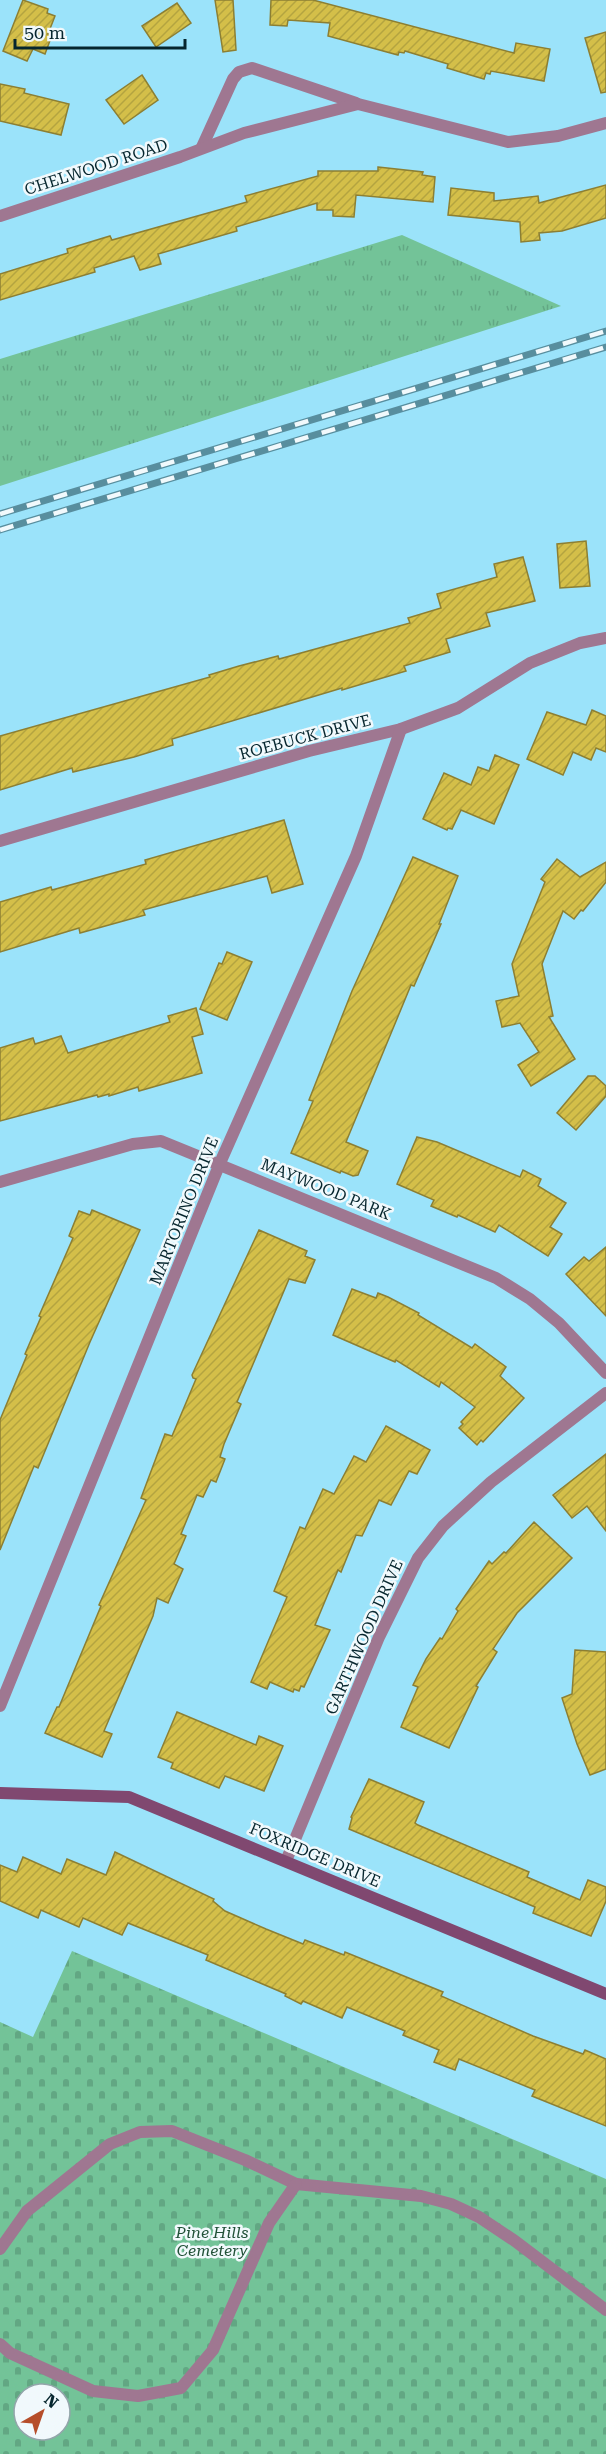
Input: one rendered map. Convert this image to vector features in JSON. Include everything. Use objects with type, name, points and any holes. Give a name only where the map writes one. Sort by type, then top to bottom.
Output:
[{"type":"street","name":"CHELWOOD ROAD","points":[[202,147],[233,79],[239,72],[252,68],[357,104],[508,142],[558,136],[606,123]]},
{"type":"street","name":"CHELWOOD ROAD","points":[[0,216],[180,157],[244,133],[357,104]]},
{"type":"street","name":"ROEBUCK DRIVE","points":[[0,841],[309,751],[401,729],[458,708],[530,663],[580,643],[606,638]]},
{"type":"street","name":"MARTORINO DRIVE","points":[[0,1706],[220,1163],[356,856],[401,729]]},
{"type":"street","name":"MAYWOOD PARK","points":[[0,1182],[134,1144],[161,1141],[220,1163],[496,1278],[530,1299],[552,1317],[606,1372]]},
{"type":"street","name":"GARTHWOOD DRIVE","points":[[286,1862],[379,1637],[418,1558],[443,1526],[491,1482],[606,1393]]},
{"type":"street","name":"FOXRIDGE DRIVE","points":[[0,1793],[129,1797],[606,1995]]},
{"type":"street","points":[[0,2249],[27,2211],[110,2144],[140,2132],[172,2131],[245,2160],[296,2184],[421,2196],[451,2204],[479,2217],[515,2241],[606,2310]]},
{"type":"street","points":[[0,2344],[10,2353],[93,2391],[138,2396],[181,2388],[213,2350],[269,2223],[296,2184]]},
{"type":"green space","points":[[402,235],[561,306],[0,486],[0,359]]},
{"type":"green space","name":"Pine Hills Cemetery","points":[[72,1951],[606,2179],[606,2454],[0,2454],[0,2022],[33,2037]]},
{"type":"building","points":[[23,0],[48,9],[47,13],[55,16],[48,34],[52,35],[45,54],[33,49],[27,61],[3,51]]},
{"type":"building","points":[[215,0],[233,0],[236,50],[223,52]]},
{"type":"building","points":[[271,0],[313,0],[514,53],[516,43],[550,49],[544,81],[491,71],[490,74],[486,73],[484,79],[447,68],[448,64],[405,51],[404,53],[399,52],[398,55],[328,36],[330,23],[288,20],[287,26],[270,25]]},
{"type":"building","points":[[177,3],[191,23],[156,47],[142,26]]},
{"type":"building","points":[[606,32],[606,92],[601,93],[585,38]]},
{"type":"building","points":[[142,75],[158,100],[124,124],[106,100]]},
{"type":"building","points":[[0,84],[25,89],[24,93],[69,104],[61,135],[0,121]]},
{"type":"building","points":[[378,167],[423,172],[422,175],[435,177],[433,202],[356,195],[354,217],[333,216],[333,210],[317,210],[317,203],[236,227],[237,231],[158,254],[161,264],[140,270],[134,256],[94,268],[95,272],[0,300],[0,274],[68,253],[67,249],[110,236],[112,240],[247,202],[245,196],[318,176],[318,171],[378,171]]},
{"type":"building","points":[[606,185],[606,218],[562,231],[539,233],[540,240],[521,242],[520,222],[448,215],[451,188],[494,193],[494,201],[538,196],[539,203]]},
{"type":"building","points":[[586,541],[590,586],[560,588],[557,544]]},
{"type":"building","points":[[523,557],[535,601],[486,613],[490,626],[446,639],[450,652],[404,666],[406,671],[172,739],[173,745],[134,757],[73,772],[72,768],[0,790],[0,736],[210,677],[209,675],[239,666],[278,656],[279,659],[410,623],[408,618],[441,608],[437,594],[497,577],[494,564]]},
{"type":"building","points":[[592,710],[606,716],[606,752],[596,748],[591,760],[573,752],[563,775],[527,759],[547,712],[586,725]]},
{"type":"building","points":[[495,755],[519,765],[494,824],[461,810],[452,829],[447,830],[423,819],[444,773],[471,785],[478,767],[489,771]]},
{"type":"building","points":[[284,820],[303,884],[272,893],[267,876],[143,910],[145,915],[80,933],[79,928],[0,952],[0,902],[146,864],[145,860]]},
{"type":"building","points":[[413,857],[458,876],[439,924],[441,924],[414,986],[411,985],[346,1142],[368,1151],[358,1175],[353,1176],[291,1153],[313,1101],[309,1100],[352,991]]},
{"type":"building","points":[[557,859],[580,877],[606,862],[606,882],[574,919],[563,911],[542,964],[553,1016],[549,1017],[575,1059],[531,1086],[518,1065],[539,1052],[520,1023],[502,1027],[496,1001],[519,996],[512,964],[545,882],[541,879]]},
{"type":"building","points":[[227,952],[252,962],[227,1020],[200,1009],[219,963],[222,964]]},
{"type":"building","points":[[196,1008],[203,1034],[192,1037],[202,1073],[139,1091],[138,1087],[109,1096],[109,1094],[98,1097],[97,1095],[0,1121],[0,1048],[33,1038],[35,1044],[61,1036],[68,1053],[170,1022],[168,1016]]},
{"type":"building","points":[[588,1076],[595,1076],[606,1086],[606,1096],[576,1130],[557,1113]]},
{"type":"building","points":[[417,1137],[437,1142],[520,1177],[523,1170],[541,1179],[538,1186],[566,1203],[550,1227],[562,1234],[548,1256],[499,1225],[495,1232],[458,1215],[457,1217],[431,1206],[434,1200],[397,1184]]},
{"type":"building","points":[[92,1210],[140,1230],[90,1342],[38,1468],[34,1466],[0,1550],[0,1420],[27,1355],[25,1354],[41,1317],[39,1316],[73,1238],[69,1236],[79,1211],[90,1215]]},
{"type":"building","points":[[259,1230],[307,1251],[305,1256],[315,1260],[305,1283],[289,1279],[237,1402],[241,1404],[224,1444],[220,1457],[225,1459],[216,1482],[211,1480],[203,1497],[197,1495],[181,1534],[186,1536],[174,1564],[183,1569],[168,1603],[157,1598],[153,1616],[104,1731],[112,1734],[102,1757],[45,1733],[59,1707],[101,1606],[99,1605],[146,1500],[141,1498],[165,1434],[172,1436],[196,1379],[192,1375]]},
{"type":"building","points":[[606,1247],[606,1316],[566,1274],[584,1257],[589,1261]]},
{"type":"building","points":[[352,1289],[376,1298],[378,1293],[388,1297],[419,1313],[418,1315],[472,1348],[475,1344],[506,1367],[500,1376],[524,1398],[483,1442],[481,1440],[477,1445],[459,1428],[463,1424],[461,1422],[475,1407],[441,1382],[439,1387],[396,1360],[395,1362],[333,1335]]},
{"type":"building","points":[[386,1426],[430,1450],[417,1474],[409,1471],[391,1505],[379,1500],[362,1536],[356,1535],[341,1572],[338,1570],[315,1625],[330,1630],[304,1687],[301,1686],[299,1691],[294,1689],[293,1692],[270,1682],[267,1689],[251,1682],[287,1597],[274,1591],[300,1527],[305,1529],[323,1489],[334,1494],[354,1456],[366,1462]]},
{"type":"building","points":[[606,1454],[606,1531],[587,1506],[572,1518],[553,1495]]},
{"type":"building","points":[[534,1522],[572,1558],[517,1613],[493,1649],[497,1652],[476,1686],[478,1687],[449,1748],[401,1727],[418,1687],[413,1685],[426,1659],[440,1638],[442,1639],[458,1611],[456,1609],[489,1561],[492,1564],[504,1552],[506,1553]]},
{"type":"building","points":[[575,1650],[606,1652],[606,1769],[590,1775],[562,1698],[572,1694]]},
{"type":"building","points":[[177,1712],[256,1745],[259,1736],[283,1746],[264,1791],[225,1776],[219,1788],[171,1768],[173,1763],[158,1757]]},
{"type":"building","points":[[369,1779],[424,1802],[415,1823],[418,1825],[529,1872],[527,1877],[580,1900],[588,1880],[606,1887],[606,1901],[591,1936],[533,1913],[535,1907],[349,1829],[351,1817]]},
{"type":"building","points":[[115,1852],[214,1899],[213,1901],[225,1911],[266,1929],[303,1944],[305,1940],[344,1955],[345,1952],[443,1992],[441,1996],[533,2036],[583,2054],[585,2050],[606,2059],[606,2126],[532,2096],[535,2090],[459,2059],[455,2070],[434,2062],[439,2050],[403,2035],[405,2031],[347,2007],[342,2018],[303,2001],[301,2004],[285,1996],[286,1994],[206,1960],[208,1955],[128,1923],[122,1935],[83,1918],[79,1927],[41,1910],[38,1918],[0,1901],[0,1865],[17,1872],[23,1857],[61,1874],[67,1859],[106,1875]]},
{"type":"railway","points":[[0,514],[606,331]]},
{"type":"railway","points":[[0,530],[606,347]]}]
